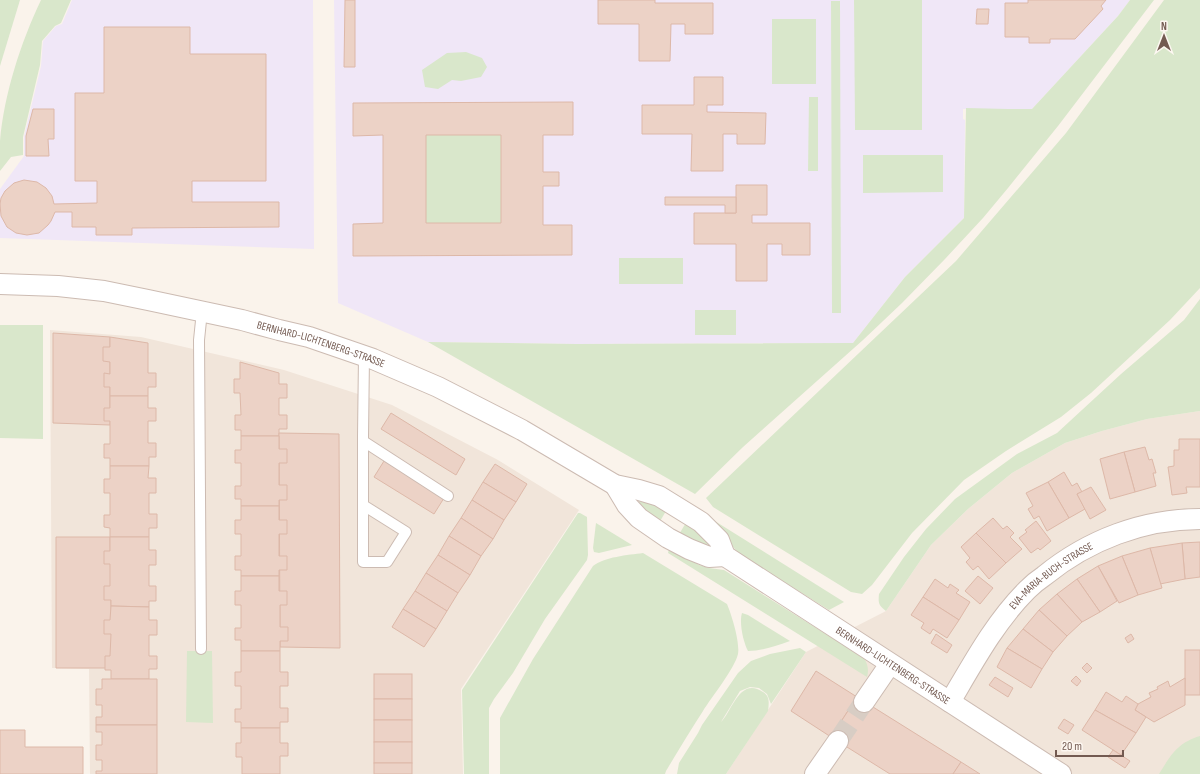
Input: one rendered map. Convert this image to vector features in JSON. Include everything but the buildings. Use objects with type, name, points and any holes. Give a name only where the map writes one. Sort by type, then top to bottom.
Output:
[{"type":"street","name":"BERNHARD-LICHTENBERG-STRASSE","points":[[0,284],[58,286],[104,291],[242,320],[309,337],[364,356],[438,387],[515,426],[615,485],[659,496],[701,522],[719,540],[725,556],[1061,774]]},
{"type":"street","name":"BERNHARD-LICHTENBERG-STRASSE","points":[[615,485],[627,504],[639,518],[668,538],[709,557],[725,556]]},
{"type":"street","name":"EVA-MARIA-BUCH-STRASSE","points":[[950,702],[982,647],[1004,616],[1028,589],[1054,567],[1084,548],[1113,535],[1143,525],[1167,520],[1200,519]]},
{"type":"street","points":[[864,702],[890,664]]},
{"type":"street","points":[[815,774],[838,741]]},
{"type":"lane","points":[[201,649],[200,340],[202,311]]},
{"type":"lane","points":[[363,505],[406,532],[387,562],[363,562],[363,505],[363,442],[364,356]]},
{"type":"lane","points":[[363,442],[448,496]]},
{"type":"shaded area","points":[[72,0],[313,0],[314,249],[0,238],[0,189],[24,156],[24,137],[41,66],[43,41],[56,26],[62,24]]},
{"type":"shaded area","points":[[334,0],[1130,0],[1118,16],[1032,109],[963,109],[963,119],[965,120],[964,218],[905,277],[853,343],[576,344],[428,342],[338,303]]},
{"type":"shaded area","points":[[50,330],[141,337],[284,370],[392,405],[498,460],[579,510],[461,689],[463,774],[90,774],[89,669],[52,668]]},
{"type":"shaded area","points":[[1200,411],[1200,774],[726,774],[806,652],[886,611],[931,545],[968,509],[1012,473],[1065,443],[1147,419]]},
{"type":"green space","points":[[0,0],[20,0],[0,66]]},
{"type":"green space","points":[[41,0],[71,0],[61,23],[55,26],[42,41],[40,65],[23,137],[23,155],[11,157],[0,171],[0,141],[9,87],[20,51]]},
{"type":"green space","points":[[854,0],[922,0],[922,130],[855,130]]},
{"type":"green space","points":[[1130,0],[1154,0],[1058,126],[983,218],[902,303],[863,340],[743,447],[695,494],[428,342],[576,344],[853,343],[905,277],[964,218],[966,108],[1032,109],[1118,16]]},
{"type":"green space","points":[[1164,0],[1200,0],[1200,288],[1170,320],[1091,393],[1061,417],[1006,451],[964,480],[912,533],[872,585],[862,594],[851,592],[713,507],[706,498],[956,261],[1066,133]]},
{"type":"green space","points":[[831,1],[840,1],[841,313],[832,313]]},
{"type":"green space","points":[[772,19],[816,19],[816,84],[772,84]]},
{"type":"green space","points":[[466,52],[482,58],[487,67],[481,77],[461,81],[452,80],[438,89],[425,87],[422,70],[447,53]]},
{"type":"green space","points":[[809,97],[818,97],[818,171],[808,171]]},
{"type":"green space","points":[[426,135],[501,135],[501,223],[426,223]]},
{"type":"green space","points":[[863,155],[943,155],[943,192],[863,193]]},
{"type":"green space","points":[[619,258],[683,258],[683,284],[619,284]]},
{"type":"green space","points":[[1200,299],[1200,411],[1147,419],[1065,443],[1012,473],[968,509],[931,545],[886,611],[882,607],[879,602],[879,594],[904,557],[926,529],[955,499],[1017,454],[1057,433],[1121,374],[1184,320]]},
{"type":"green space","points":[[695,310],[736,310],[736,335],[695,335]]},
{"type":"green space","points":[[0,325],[43,325],[43,439],[0,438]]},
{"type":"green space","points":[[639,501],[654,504],[666,511],[659,523],[640,505]]},
{"type":"green space","points":[[694,508],[844,602],[829,610],[739,554],[718,529]]},
{"type":"green space","points":[[578,513],[587,517],[587,560],[545,619],[513,673],[489,708],[489,774],[464,774],[462,690]]},
{"type":"green space","points":[[687,521],[707,541],[708,546],[678,536]]},
{"type":"green space","points":[[596,523],[632,545],[599,553],[594,552],[593,548]]},
{"type":"green space","points":[[670,548],[699,565],[724,570],[864,658],[868,668],[867,677],[668,553]]},
{"type":"green space","points":[[643,553],[727,604],[738,643],[738,654],[736,660],[693,726],[665,774],[500,774],[500,718],[533,659],[593,566],[610,558]]},
{"type":"green space","points":[[742,613],[748,615],[790,641],[764,649],[748,651],[742,632]]},
{"type":"green space","points":[[800,648],[806,652],[771,704],[767,694],[759,688],[750,687],[740,691],[721,722],[738,697],[748,688],[755,688],[767,696],[769,703],[768,711],[726,774],[677,774],[679,763],[702,725],[738,673],[751,661],[770,654]]},
{"type":"green space","points":[[187,651],[212,651],[213,723],[186,722]]},
{"type":"green space","points":[[1200,736],[1200,774],[1159,774],[1175,750],[1186,742]]},
{"type":"tunnel","points":[[838,741],[864,702]]}]
